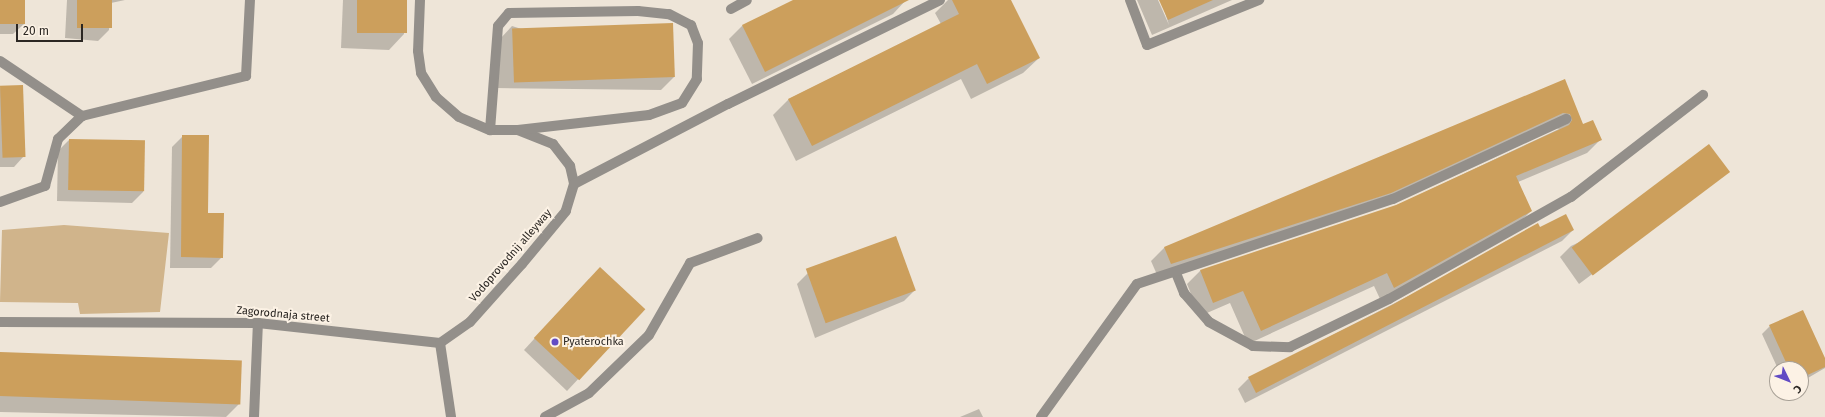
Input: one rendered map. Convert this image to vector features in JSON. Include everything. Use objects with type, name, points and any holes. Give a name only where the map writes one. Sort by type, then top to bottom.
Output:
[{"type":"street","points":[[0,202],[45,186],[58,139],[82,116],[246,76],[250,0]]},
{"type":"street","points":[[420,0],[418,51],[421,73],[436,97],[458,117],[490,130],[518,130],[649,115],[682,103],[697,79],[698,43],[691,24],[669,14],[638,12],[509,13],[498,26],[490,130]]},
{"type":"street","points":[[731,9],[746,0]]},
{"type":"street","points":[[518,130],[553,144],[570,166],[574,184],[728,104],[940,0]]},
{"type":"street","points":[[1130,0],[1147,45],[1259,0]]},
{"type":"street","points":[[0,61],[82,116]]},
{"type":"street","points":[[1176,272],[1184,293],[1209,322],[1253,346],[1290,347],[1389,299],[1571,197],[1703,95]]},
{"type":"street","points":[[1041,417],[1137,284],[1393,199],[1566,119]]},
{"type":"street","name":"Vodoprovodnij alleyway","points":[[440,343],[470,322],[522,264],[566,211],[574,184]]},
{"type":"street","points":[[545,417],[589,393],[649,335],[690,263],[758,238]]},
{"type":"street","name":"Zagorodnaja street","points":[[0,322],[258,323],[440,343]]},
{"type":"street","points":[[254,417],[258,323]]},
{"type":"street","points":[[440,343],[451,417]]},
{"type":"shaded area","points":[[64,225],[169,233],[160,312],[80,314],[78,303],[0,302],[2,230]]},
{"type":"building","points":[[0,0],[25,0],[25,24],[0,24]]},
{"type":"building","points":[[77,0],[112,0],[112,28],[77,28]]},
{"type":"building","points":[[357,0],[407,0],[407,33],[357,33]]},
{"type":"building","points":[[793,0],[909,0],[765,72],[742,25]]},
{"type":"building","points":[[952,0],[1011,0],[1040,58],[987,84],[977,64],[812,146],[788,99],[959,14]]},
{"type":"building","points":[[1159,0],[1213,0],[1168,20]]},
{"type":"building","points":[[673,23],[675,77],[514,83],[512,29]]},
{"type":"building","points":[[1565,79],[1583,124],[1593,120],[1602,140],[1516,176],[1532,211],[1394,288],[1387,273],[1261,331],[1243,291],[1213,303],[1200,270],[1396,205],[1569,125],[1572,120],[1570,114],[1563,113],[1391,193],[1171,264],[1164,247]]},
{"type":"building","points":[[23,85],[26,157],[3,158],[0,86]]},
{"type":"building","points":[[182,135],[209,135],[208,213],[224,213],[223,258],[181,257]]},
{"type":"building","points":[[69,139],[145,140],[144,191],[68,190]]},
{"type":"building","points":[[1709,144],[1730,172],[1593,275],[1572,248]]},
{"type":"building","points":[[1566,214],[1574,230],[1256,393],[1248,377],[1392,305],[1538,223],[1540,227]]},
{"type":"building","points":[[896,236],[916,291],[826,323],[806,269]]},
{"type":"building","points":[[600,267],[645,309],[579,380],[534,338]]},
{"type":"building","points":[[1803,310],[1825,358],[1825,367],[1809,374],[1809,361],[1785,361],[1769,325]]},
{"type":"building","points":[[0,352],[242,360],[240,404],[0,396]]},
{"type":"place","name":"Pyaterochka","points":[[555,342]]}]
